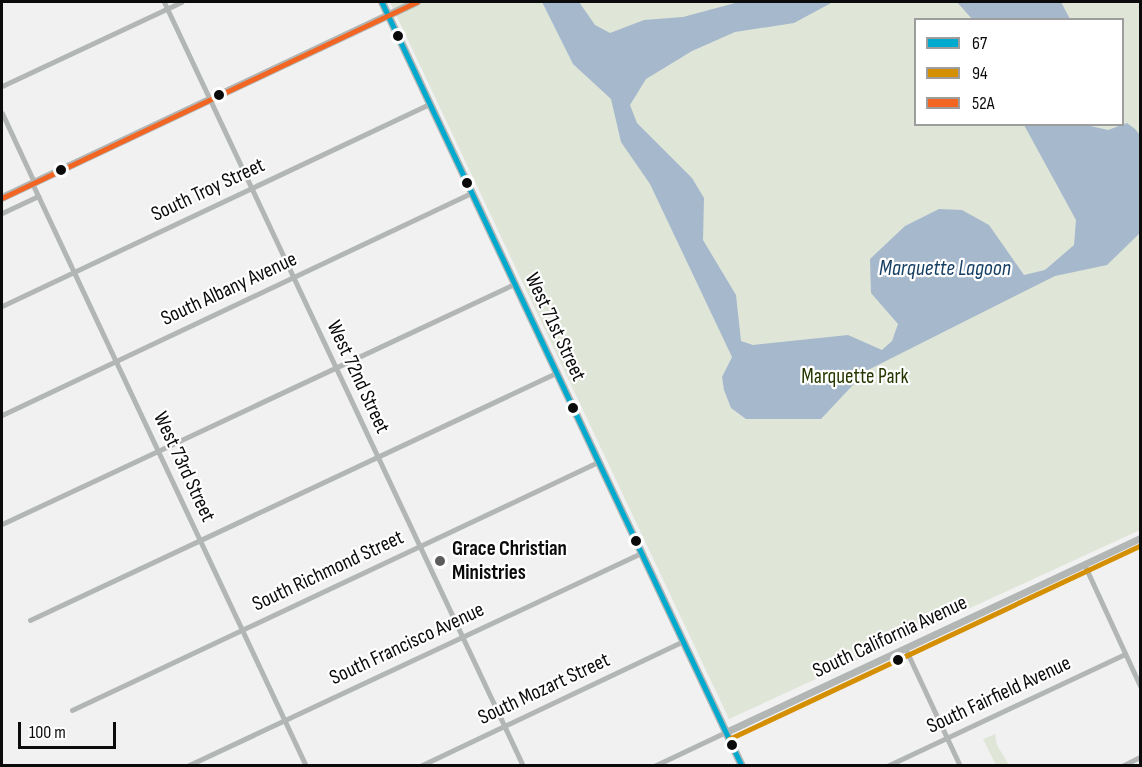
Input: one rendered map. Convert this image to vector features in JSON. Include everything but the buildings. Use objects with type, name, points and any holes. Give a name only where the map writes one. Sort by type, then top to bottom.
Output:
[{"type":"main road","name":"West 71st Street","points":[[382,2],[742,765]]},
{"type":"main road","points":[[2,198],[417,2]]},
{"type":"street","name":"West 72nd Street","points":[[164,2],[523,765]]},
{"type":"street","points":[[2,86],[181,2]]},
{"type":"street","name":"South Troy Street","points":[[2,306],[429,104]]},
{"type":"street","name":"West 73rd Street","points":[[2,113],[73,272],[306,765]]},
{"type":"street","name":"South Albany Avenue","points":[[2,415],[471,193]]},
{"type":"street","points":[[2,213],[38,196]]},
{"type":"street","points":[[2,524],[514,284]]},
{"type":"street","points":[[30,620],[556,373]]},
{"type":"street","name":"South Richmond Street","points":[[72,710],[598,462]]},
{"type":"street","name":"South California Avenue","points":[[654,765],[1140,538]]},
{"type":"street","name":"South Francisco Avenue","points":[[187,765],[641,553]]},
{"type":"street","points":[[1084,564],[1140,686]]},
{"type":"street","name":"South Mozart Street","points":[[420,765],[683,641]]},
{"type":"street","points":[[905,648],[960,765]]},
{"type":"street","name":"South Fairfield Avenue","points":[[887,765],[1125,654]]},
{"type":"street","points":[[1122,765],[1140,757]]},
{"type":"green space","name":"Marquette Park","points":[[390,2],[1140,2],[1140,530],[729,719]]},
{"type":"green space","points":[[995,734],[997,745],[1009,765],[996,765],[983,739]]},
{"type":"water","name":"Marquette Lagoon","points":[[542,2],[579,2],[595,25],[610,33],[644,20],[683,17],[739,2],[833,2],[794,23],[735,32],[692,51],[646,79],[630,105],[637,123],[692,178],[704,198],[703,240],[736,295],[741,341],[753,345],[848,335],[882,350],[892,341],[898,324],[871,293],[870,259],[905,226],[939,209],[962,210],[989,225],[1024,275],[1045,270],[1074,245],[1076,220],[1025,126],[1090,126],[1108,130],[1127,123],[1135,129],[1140,135],[1140,233],[1107,265],[1055,276],[866,371],[821,419],[746,419],[731,408],[724,390],[722,377],[732,357],[650,184],[621,142],[611,99],[573,64]]},
{"type":"water","points":[[957,2],[1061,2],[1069,18],[971,18]]},
{"type":"transit line","name":"67","points":[[382,2],[742,766]]},
{"type":"transit line","name":"52A","points":[[2,198],[417,2]]},
{"type":"transit line","name":"94","points":[[729,739],[1140,546]]},
{"type":"place","name":"Grace Christian Ministries","points":[[440,561]]}]
